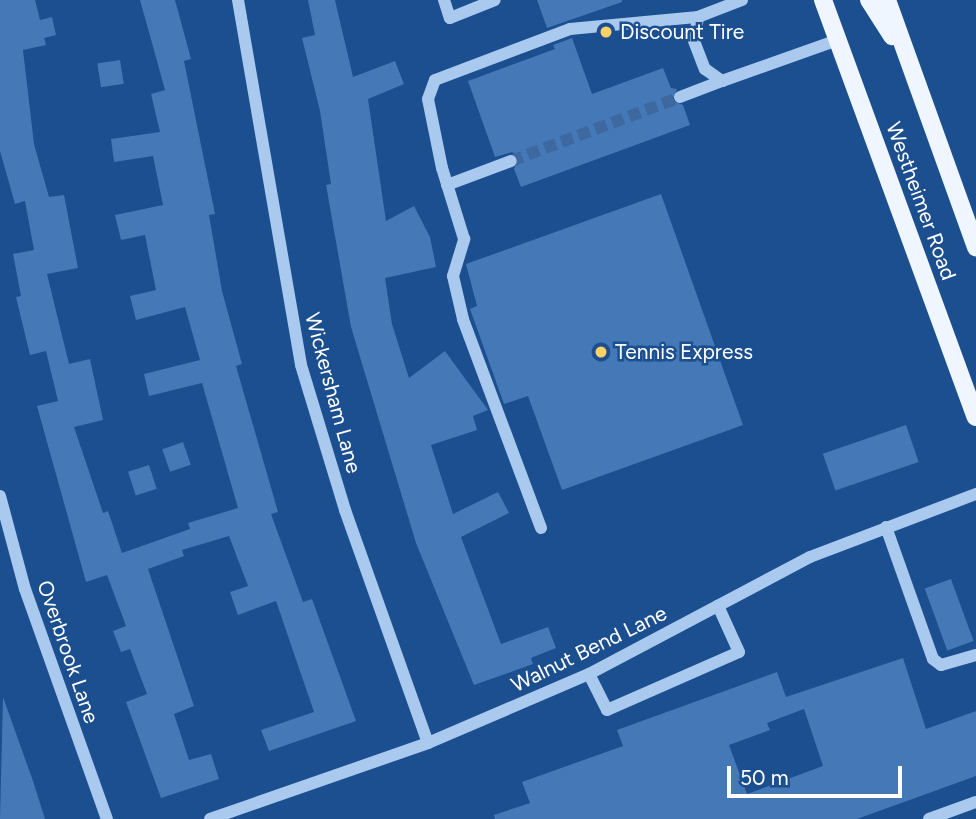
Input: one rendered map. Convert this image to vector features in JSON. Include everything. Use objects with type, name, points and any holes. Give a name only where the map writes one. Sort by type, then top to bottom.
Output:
[{"type":"main road","name":"Westheimer Road","points":[[823,0],[976,417]]},
{"type":"main road","points":[[869,0],[910,66]]},
{"type":"main road","name":"Westheimer Road","points":[[887,0],[976,247]]},
{"type":"street","name":"Wickersham Lane","points":[[238,0],[301,365],[345,510],[428,743]]},
{"type":"street","points":[[444,0],[450,18],[495,0]]},
{"type":"street","points":[[541,528],[463,319],[453,276],[464,239],[447,185],[428,99],[435,80],[570,29],[698,17],[743,0]]},
{"type":"street","points":[[698,17],[694,41],[705,69],[722,81]]},
{"type":"street","points":[[680,97],[838,40]]},
{"type":"street","points":[[447,185],[511,161]]},
{"type":"street","name":"Walnut Bend Lane","points":[[210,819],[428,743],[589,674],[810,557],[976,494]]},
{"type":"street","name":"Overbrook Lane","points":[[0,496],[25,589],[107,819]]},
{"type":"street","points":[[886,527],[933,659],[941,665],[976,655]]},
{"type":"street","points":[[589,674],[607,710],[739,652],[718,606]]},
{"type":"street","points":[[929,819],[976,802]]},
{"type":"building","points":[[0,0],[35,0],[40,20],[52,17],[56,35],[44,38],[46,45],[23,50],[34,144],[49,197],[64,195],[78,268],[47,274],[69,364],[90,359],[103,420],[74,427],[103,513],[108,511],[122,553],[190,529],[188,523],[238,508],[202,383],[149,396],[144,374],[200,360],[185,307],[136,320],[130,296],[156,290],[145,235],[121,240],[115,215],[163,205],[153,156],[114,162],[111,139],[160,132],[151,94],[165,90],[140,0],[175,0],[191,59],[184,61],[215,214],[209,215],[222,291],[242,364],[236,366],[278,512],[271,514],[303,602],[312,599],[356,721],[269,751],[261,730],[314,712],[276,601],[238,615],[230,592],[248,586],[229,536],[182,550],[184,556],[148,569],[194,706],[174,714],[189,760],[211,754],[219,779],[161,798],[126,702],[147,694],[130,649],[121,652],[113,631],[126,626],[107,575],[86,582],[37,406],[58,401],[46,351],[30,355],[16,297],[21,296],[13,254],[34,250],[25,201],[15,204],[0,151]]},
{"type":"building","points":[[308,0],[335,0],[353,77],[395,61],[404,84],[368,99],[386,221],[414,206],[430,237],[436,267],[385,278],[392,324],[409,378],[445,351],[488,410],[473,416],[477,430],[431,445],[453,514],[498,492],[509,513],[461,537],[501,644],[548,627],[556,648],[531,658],[533,664],[474,685],[416,543],[351,327],[326,185],[331,184],[320,111],[302,38],[315,35]]},
{"type":"building","points":[[537,0],[622,0],[622,2],[547,28]]},
{"type":"building","points":[[572,38],[592,94],[663,68],[671,88],[677,89],[672,101],[683,105],[690,125],[521,187],[514,169],[519,157],[512,152],[495,157],[468,81],[555,49],[553,45]]},
{"type":"building","points":[[120,60],[124,84],[101,87],[97,64]]},
{"type":"building","name":"Tennis Express","points":[[661,194],[743,425],[562,490],[528,396],[504,404],[470,309],[477,306],[466,264]]},
{"type":"building","points":[[906,425],[919,462],[835,491],[823,454]]},
{"type":"building","points":[[183,442],[191,465],[170,472],[162,449]]},
{"type":"building","points":[[149,465],[157,489],[136,496],[128,472]]},
{"type":"building","points":[[951,579],[974,641],[947,651],[925,589]]},
{"type":"building","points":[[903,658],[926,729],[976,711],[976,776],[857,819],[495,819],[494,815],[530,803],[522,782],[623,746],[617,730],[777,672],[786,697]],"holes":[[[804,709],[823,766],[747,794],[729,745],[770,730],[767,723]]]},
{"type":"building","points":[[3,697],[33,781],[45,819],[0,819]]},
{"type":"tunnel","points":[[511,161],[680,97]]},
{"type":"place","name":"Discount Tire","points":[[606,32]]},
{"type":"place","name":"Tennis Express","points":[[601,352]]}]
